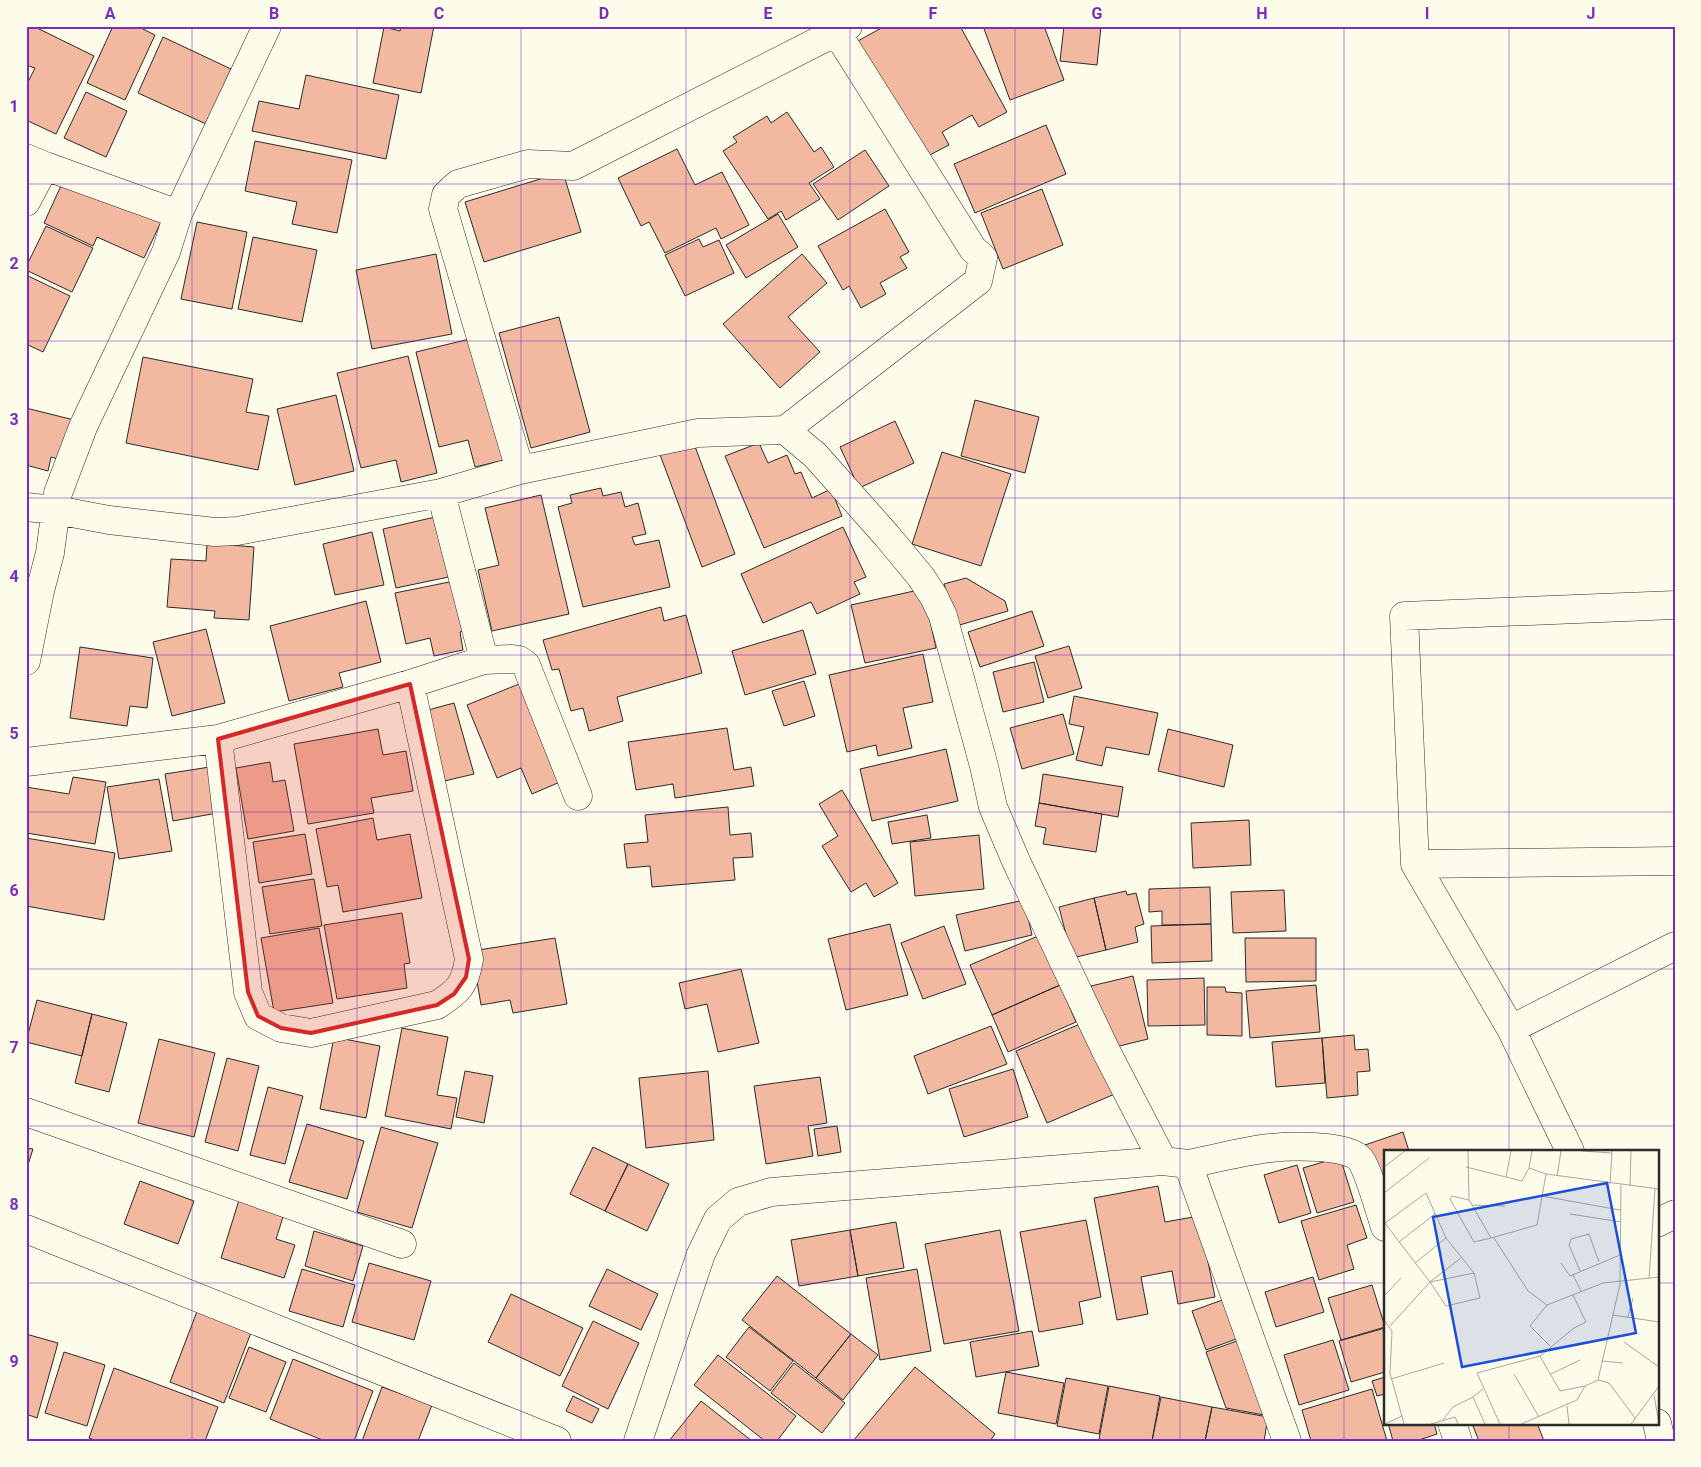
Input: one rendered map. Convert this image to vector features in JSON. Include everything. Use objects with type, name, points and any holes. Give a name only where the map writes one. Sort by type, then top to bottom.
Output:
[{"type":"street","points":[[26,661],[40,591],[50,553],[58,493],[83,427],[166,252],[178,214],[267,26]]},
{"type":"street","points":[[26,507],[56,510],[109,520],[215,532],[237,531],[441,493],[520,470],[698,433],[785,430],[978,281],[983,258],[973,249],[843,30],[611,145],[573,166],[528,164],[458,184],[446,195],[443,209],[520,470]]},
{"type":"street","points":[[26,202],[35,162],[178,214]]},
{"type":"street","points":[[785,430],[815,455],[921,577],[934,597],[943,616],[984,766],[993,807],[1106,1051],[1175,1162],[1287,1441]]},
{"type":"street","points":[[441,493],[484,660]]},
{"type":"street","points":[[1570,1150],[1511,1029],[1415,864],[1404,616],[1675,605]]},
{"type":"street","points":[[26,762],[218,739],[410,684],[484,660],[511,659],[520,660],[526,665],[578,796]]},
{"type":"street","points":[[218,739],[248,992],[258,1016],[282,1028],[311,1033],[437,1005],[454,994],[466,977],[469,958],[410,684]]},
{"type":"street","points":[[1415,864],[1675,861]]},
{"type":"street","points":[[1511,1029],[1675,946]]},
{"type":"street","points":[[26,1112],[402,1244]]},
{"type":"street","points":[[638,1441],[701,1254],[718,1219],[738,1202],[771,1192],[1175,1162],[1270,1148],[1316,1147],[1341,1149],[1359,1158],[1384,1224]]},
{"type":"street","points":[[1658,1222],[1675,1214]]},
{"type":"street","points":[[26,1229],[557,1441]]},
{"type":"street","points":[[1452,1424],[1458,1441]]},
{"type":"street","points":[[1657,1424],[1661,1441]]},
{"type":"highlighted area","points":[[410,684],[469,959],[466,977],[454,994],[437,1005],[311,1033],[281,1028],[258,1016],[248,992],[218,739]]},
{"type":"building","points":[[26,26],[33,26],[94,56],[56,134],[26,120],[26,86],[35,68],[26,65]]},
{"type":"building","points":[[113,26],[137,26],[155,35],[125,100],[87,83]]},
{"type":"building","points":[[401,26],[434,26],[421,93],[373,83],[384,27],[400,31]]},
{"type":"building","points":[[885,26],[960,26],[1007,112],[979,127],[972,115],[942,132],[949,145],[920,160],[856,42]]},
{"type":"building","points":[[983,26],[1044,26],[1064,80],[1010,100]]},
{"type":"building","points":[[1064,26],[1101,26],[1097,65],[1060,61]]},
{"type":"building","points":[[163,37],[231,69],[206,124],[138,93]]},
{"type":"building","points":[[306,75],[399,95],[386,159],[252,131],[259,101],[299,109]]},
{"type":"building","points":[[86,92],[127,111],[106,157],[64,138]]},
{"type":"building","points":[[787,112],[814,152],[821,147],[834,167],[809,183],[820,199],[786,220],[781,211],[768,219],[723,151],[737,142],[733,137],[767,116],[771,123]]},
{"type":"building","points":[[1046,125],[1066,174],[975,213],[954,164]]},
{"type":"building","points":[[255,141],[352,160],[337,233],[292,224],[297,202],[245,191]]},
{"type":"building","points":[[677,149],[695,185],[722,172],[749,225],[721,239],[716,228],[665,253],[649,222],[641,226],[618,178]]},
{"type":"building","points":[[865,150],[889,186],[838,220],[813,184]]},
{"type":"building","points":[[563,172],[581,232],[484,262],[465,202]]},
{"type":"building","points":[[65,177],[161,222],[144,258],[97,237],[93,246],[44,223]]},
{"type":"building","points":[[1042,189],[1063,245],[1003,269],[981,213]]},
{"type":"building","points":[[885,209],[909,252],[900,257],[907,268],[880,283],[886,294],[861,308],[849,286],[843,290],[818,246]]},
{"type":"building","points":[[778,214],[798,247],[746,278],[726,245]]},
{"type":"building","points":[[197,222],[247,232],[232,309],[181,299]]},
{"type":"building","points":[[46,226],[93,248],[72,292],[26,270]]},
{"type":"building","points":[[253,237],[317,250],[302,322],[238,309]]},
{"type":"building","points":[[699,239],[703,247],[719,240],[734,273],[685,296],[665,255]]},
{"type":"building","points":[[436,254],[452,334],[372,349],[356,270]]},
{"type":"building","points":[[802,254],[827,283],[788,317],[820,352],[780,388],[723,324]]},
{"type":"building","points":[[26,275],[70,296],[43,352],[26,344]]},
{"type":"building","points":[[559,317],[590,432],[531,448],[499,333]]},
{"type":"building","points":[[478,337],[508,459],[475,467],[468,440],[439,447],[416,352]]},
{"type":"building","points":[[408,356],[437,473],[401,482],[396,460],[361,468],[337,373]]},
{"type":"building","points":[[143,357],[253,379],[246,412],[269,416],[258,470],[126,443]]},
{"type":"building","points":[[336,395],[354,471],[295,485],[277,409]]},
{"type":"building","points":[[975,400],[1039,417],[1025,473],[961,456]]},
{"type":"building","points":[[26,408],[78,421],[67,462],[51,457],[48,471],[26,465]]},
{"type":"building","points":[[895,421],[914,463],[859,488],[840,447]]},
{"type":"building","points":[[693,441],[735,554],[702,567],[659,452]]},
{"type":"building","points":[[759,443],[768,463],[787,455],[795,474],[801,472],[812,498],[831,489],[842,516],[764,548],[725,456]]},
{"type":"building","points":[[942,452],[1011,474],[981,566],[912,544]]},
{"type":"building","points":[[601,488],[603,496],[621,492],[625,507],[638,503],[646,534],[632,537],[635,545],[659,540],[670,587],[583,607],[558,507],[572,503],[570,495]]},
{"type":"building","points":[[541,495],[569,614],[492,631],[478,570],[499,565],[485,508]]},
{"type":"building","points":[[444,515],[458,575],[396,588],[383,529]]},
{"type":"building","points":[[843,527],[866,577],[854,582],[860,594],[817,614],[811,602],[763,623],[741,574]]},
{"type":"building","points":[[372,532],[384,585],[335,595],[323,544]]},
{"type":"building","points":[[207,543],[254,547],[249,620],[214,618],[215,611],[167,607],[171,559],[206,561]]},
{"type":"building","points":[[966,578],[1005,601],[1008,611],[956,626],[944,584]]},
{"type":"building","points":[[459,580],[469,630],[460,632],[463,650],[434,656],[430,638],[406,644],[395,593]]},
{"type":"building","points":[[923,589],[936,648],[865,663],[851,605]]},
{"type":"building","points":[[366,601],[381,662],[339,673],[343,687],[289,701],[270,626]]},
{"type":"building","points":[[661,607],[664,621],[686,615],[702,673],[617,697],[623,721],[589,731],[583,708],[571,711],[559,669],[552,670],[543,640]]},
{"type":"building","points":[[1032,611],[1044,646],[980,667],[968,632]]},
{"type":"building","points":[[206,629],[225,703],[172,716],[153,642]]},
{"type":"building","points":[[803,630],[816,674],[745,695],[732,651]]},
{"type":"building","points":[[1069,646],[1082,688],[1048,698],[1035,656]]},
{"type":"building","points":[[80,647],[153,658],[147,708],[130,706],[127,726],[70,718]]},
{"type":"building","points":[[923,654],[933,702],[903,708],[912,748],[878,756],[876,745],[847,752],[829,675]]},
{"type":"building","points":[[1034,662],[1044,702],[1003,712],[993,672]]},
{"type":"building","points":[[804,681],[815,716],[784,726],[772,691]]},
{"type":"building","points":[[519,684],[560,782],[532,794],[521,768],[497,778],[467,705]]},
{"type":"building","points":[[1074,696],[1158,713],[1149,755],[1106,747],[1102,766],[1076,760],[1084,727],[1069,724]]},
{"type":"building","points":[[454,703],[474,774],[436,783],[417,713]]},
{"type":"building","points":[[1063,714],[1074,754],[1022,769],[1010,728]]},
{"type":"building","points":[[727,728],[734,770],[751,767],[754,786],[675,798],[673,784],[636,790],[628,742]]},
{"type":"building","points":[[378,729],[383,755],[406,751],[413,791],[371,798],[374,813],[308,824],[294,744]]},
{"type":"building","points":[[1168,729],[1233,745],[1224,787],[1158,771]]},
{"type":"building","points":[[946,749],[958,801],[872,821],[860,769]]},
{"type":"building","points":[[270,762],[273,782],[285,780],[294,831],[248,839],[236,768]]},
{"type":"building","points":[[216,766],[223,812],[173,821],[165,774]]},
{"type":"building","points":[[1043,774],[1123,787],[1118,817],[1039,803]]},
{"type":"building","points":[[73,777],[106,782],[95,844],[26,833],[26,787],[69,794]]},
{"type":"building","points":[[159,779],[172,851],[119,859],[107,787]]},
{"type":"building","points":[[842,790],[898,883],[874,897],[866,883],[851,892],[822,846],[838,836],[819,804]]},
{"type":"building","points":[[1039,803],[1102,814],[1096,852],[1043,844],[1046,828],[1035,826]]},
{"type":"building","points":[[728,807],[730,835],[751,833],[753,857],[733,858],[735,880],[652,887],[650,866],[627,868],[624,844],[648,842],[645,815]]},
{"type":"building","points":[[927,815],[931,838],[892,844],[888,822]]},
{"type":"building","points":[[373,818],[377,840],[410,834],[422,898],[343,912],[338,885],[327,887],[316,829]]},
{"type":"building","points":[[1249,820],[1251,865],[1193,868],[1191,823]]},
{"type":"building","points":[[305,834],[312,874],[259,883],[253,842]]},
{"type":"building","points":[[979,835],[984,889],[915,896],[910,842]]},
{"type":"building","points":[[26,838],[115,853],[104,920],[26,906]]},
{"type":"building","points":[[314,879],[322,926],[270,934],[262,887]]},
{"type":"building","points":[[1210,887],[1211,924],[1162,925],[1162,911],[1149,912],[1149,889]]},
{"type":"building","points":[[1284,890],[1286,931],[1233,933],[1231,892]]},
{"type":"building","points":[[1126,891],[1127,895],[1136,893],[1144,924],[1135,927],[1138,942],[1106,950],[1094,898]]},
{"type":"building","points":[[1094,898],[1106,950],[1072,958],[1059,907]]},
{"type":"building","points":[[1024,900],[1032,935],[965,951],[956,915]]},
{"type":"building","points":[[402,913],[410,963],[404,964],[407,988],[337,999],[324,925]]},
{"type":"building","points":[[890,924],[908,995],[846,1010],[828,939]]},
{"type":"building","points":[[1211,924],[1212,961],[1152,963],[1151,926]]},
{"type":"building","points":[[944,926],[966,984],[923,999],[901,943]]},
{"type":"building","points":[[319,928],[333,1003],[274,1012],[261,938]]},
{"type":"building","points":[[1038,936],[1060,985],[992,1015],[970,965]]},
{"type":"building","points":[[555,938],[567,1004],[513,1013],[510,1000],[481,1005],[472,951]]},
{"type":"building","points":[[1245,938],[1316,938],[1316,981],[1246,982]]},
{"type":"building","points":[[741,969],[759,1043],[718,1052],[707,1004],[685,1009],[679,983]]},
{"type":"building","points":[[1133,976],[1148,1039],[1107,1049],[1091,986]]},
{"type":"building","points":[[1204,978],[1205,1025],[1148,1026],[1147,980]]},
{"type":"building","points":[[1060,985],[1076,1022],[1008,1052],[992,1015]]},
{"type":"building","points":[[1316,985],[1320,1032],[1250,1038],[1246,991]]},
{"type":"building","points":[[1207,987],[1225,987],[1226,992],[1242,993],[1242,1036],[1207,1035]]},
{"type":"building","points":[[37,1000],[92,1014],[82,1056],[26,1042]]},
{"type":"building","points":[[92,1014],[127,1023],[109,1092],[75,1083]]},
{"type":"building","points":[[1087,1021],[1117,1093],[1047,1123],[1016,1051]]},
{"type":"building","points":[[991,1026],[1007,1064],[928,1094],[914,1056]]},
{"type":"building","points":[[402,1028],[448,1037],[437,1095],[457,1098],[451,1129],[385,1116]]},
{"type":"building","points":[[1354,1035],[1355,1050],[1368,1049],[1370,1071],[1357,1072],[1358,1095],[1327,1098],[1322,1038]]},
{"type":"building","points":[[334,1037],[380,1046],[366,1118],[320,1109]]},
{"type":"building","points":[[1322,1038],[1325,1083],[1276,1087],[1272,1042]]},
{"type":"building","points":[[159,1039],[215,1053],[194,1137],[138,1123]]},
{"type":"building","points":[[227,1058],[259,1066],[238,1151],[205,1142]]},
{"type":"building","points":[[1013,1069],[1028,1117],[964,1137],[949,1089]]},
{"type":"building","points":[[465,1071],[493,1076],[484,1123],[456,1117]]},
{"type":"building","points":[[708,1071],[714,1140],[646,1148],[639,1078]]},
{"type":"building","points":[[820,1077],[827,1123],[808,1126],[813,1156],[766,1164],[754,1086]]},
{"type":"building","points":[[268,1087],[303,1096],[285,1164],[250,1155]]},
{"type":"building","points":[[307,1124],[364,1141],[347,1199],[289,1182]]},
{"type":"building","points":[[837,1126],[841,1152],[818,1156],[814,1129]]},
{"type":"building","points":[[381,1127],[438,1143],[412,1228],[357,1212]]},
{"type":"building","points":[[1403,1132],[1409,1150],[1384,1150],[1384,1186],[1380,1187],[1365,1145]]},
{"type":"building","points":[[593,1147],[628,1164],[605,1211],[570,1194]]},
{"type":"building","points":[[26,1148],[33,1149],[26,1171]]},
{"type":"building","points":[[1340,1157],[1354,1202],[1317,1213],[1303,1168]]},
{"type":"building","points":[[628,1164],[669,1184],[647,1231],[605,1211]]},
{"type":"building","points":[[1297,1165],[1311,1213],[1279,1223],[1264,1175]]},
{"type":"building","points":[[140,1181],[194,1201],[178,1244],[124,1224]]},
{"type":"building","points":[[1158,1186],[1165,1222],[1199,1216],[1215,1297],[1178,1304],[1172,1271],[1141,1277],[1148,1314],[1117,1320],[1094,1198]]},
{"type":"building","points":[[239,1200],[284,1214],[276,1239],[295,1245],[284,1278],[221,1258]]},
{"type":"building","points":[[1356,1205],[1367,1238],[1347,1245],[1354,1269],[1319,1280],[1301,1221]]},
{"type":"building","points":[[1086,1220],[1101,1297],[1079,1302],[1083,1324],[1039,1332],[1020,1232]]},
{"type":"building","points":[[896,1222],[904,1268],[858,1276],[850,1230]]},
{"type":"building","points":[[850,1230],[858,1276],[799,1286],[791,1240]]},
{"type":"building","points":[[1000,1230],[1019,1331],[944,1344],[925,1244]]},
{"type":"building","points":[[314,1231],[363,1246],[353,1281],[305,1266]]},
{"type":"building","points":[[369,1263],[431,1281],[414,1340],[352,1322]]},
{"type":"building","points":[[302,1269],[355,1285],[343,1327],[289,1311]]},
{"type":"building","points":[[607,1269],[658,1294],[641,1330],[589,1306]]},
{"type":"building","points":[[917,1269],[931,1351],[880,1360],[866,1278]]},
{"type":"building","points":[[777,1276],[851,1334],[816,1378],[742,1320]]},
{"type":"building","points":[[1313,1277],[1324,1312],[1276,1327],[1265,1292]]},
{"type":"building","points":[[1372,1285],[1384,1327],[1341,1340],[1328,1298]]},
{"type":"building","points":[[511,1294],[583,1328],[560,1376],[488,1342]]},
{"type":"building","points":[[1225,1299],[1239,1338],[1206,1350],[1192,1311]]},
{"type":"building","points":[[198,1309],[252,1330],[224,1403],[170,1382]]},
{"type":"building","points":[[593,1321],[639,1343],[608,1409],[562,1386]]},
{"type":"building","points":[[749,1327],[793,1361],[770,1391],[726,1357]]},
{"type":"building","points":[[1384,1328],[1384,1372],[1351,1382],[1339,1341]]},
{"type":"building","points":[[1032,1331],[1039,1366],[976,1377],[970,1342]]},
{"type":"building","points":[[26,1334],[58,1343],[37,1418],[26,1414]]},
{"type":"building","points":[[851,1334],[878,1355],[843,1400],[816,1378]]},
{"type":"building","points":[[1333,1340],[1349,1390],[1299,1405],[1284,1355]]},
{"type":"building","points":[[1237,1341],[1264,1415],[1226,1408],[1206,1352]]},
{"type":"building","points":[[249,1347],[286,1362],[266,1412],[229,1398]]},
{"type":"building","points":[[64,1352],[105,1365],[87,1426],[45,1413]]},
{"type":"building","points":[[718,1355],[796,1416],[777,1441],[765,1441],[694,1385]]},
{"type":"building","points":[[293,1359],[373,1391],[354,1441],[325,1441],[270,1419]]},
{"type":"building","points":[[794,1363],[845,1403],[822,1433],[771,1393]]},
{"type":"building","points":[[915,1367],[995,1434],[990,1441],[853,1441]]},
{"type":"building","points":[[114,1368],[218,1407],[205,1441],[97,1441],[89,1438]]},
{"type":"building","points":[[1006,1372],[1064,1383],[1056,1424],[998,1413]]},
{"type":"building","points":[[1384,1377],[1384,1394],[1377,1396],[1372,1381]]},
{"type":"building","points":[[1066,1378],[1108,1386],[1099,1434],[1057,1426]]},
{"type":"building","points":[[1109,1386],[1160,1396],[1152,1441],[1109,1441],[1099,1439]]},
{"type":"building","points":[[382,1387],[432,1405],[418,1441],[362,1441]]},
{"type":"building","points":[[1372,1389],[1387,1441],[1311,1441],[1302,1410]]},
{"type":"building","points":[[573,1396],[599,1409],[592,1423],[566,1411]]},
{"type":"building","points":[[1161,1397],[1212,1407],[1205,1441],[1152,1441]]},
{"type":"building","points":[[701,1401],[752,1441],[669,1441]]},
{"type":"building","points":[[1212,1407],[1268,1417],[1264,1441],[1205,1441]]},
{"type":"building","points":[[1388,1424],[1434,1424],[1437,1434],[1416,1441],[1393,1441]]},
{"type":"building","points":[[1478,1424],[1537,1424],[1544,1441],[1479,1441],[1473,1426]]}]
